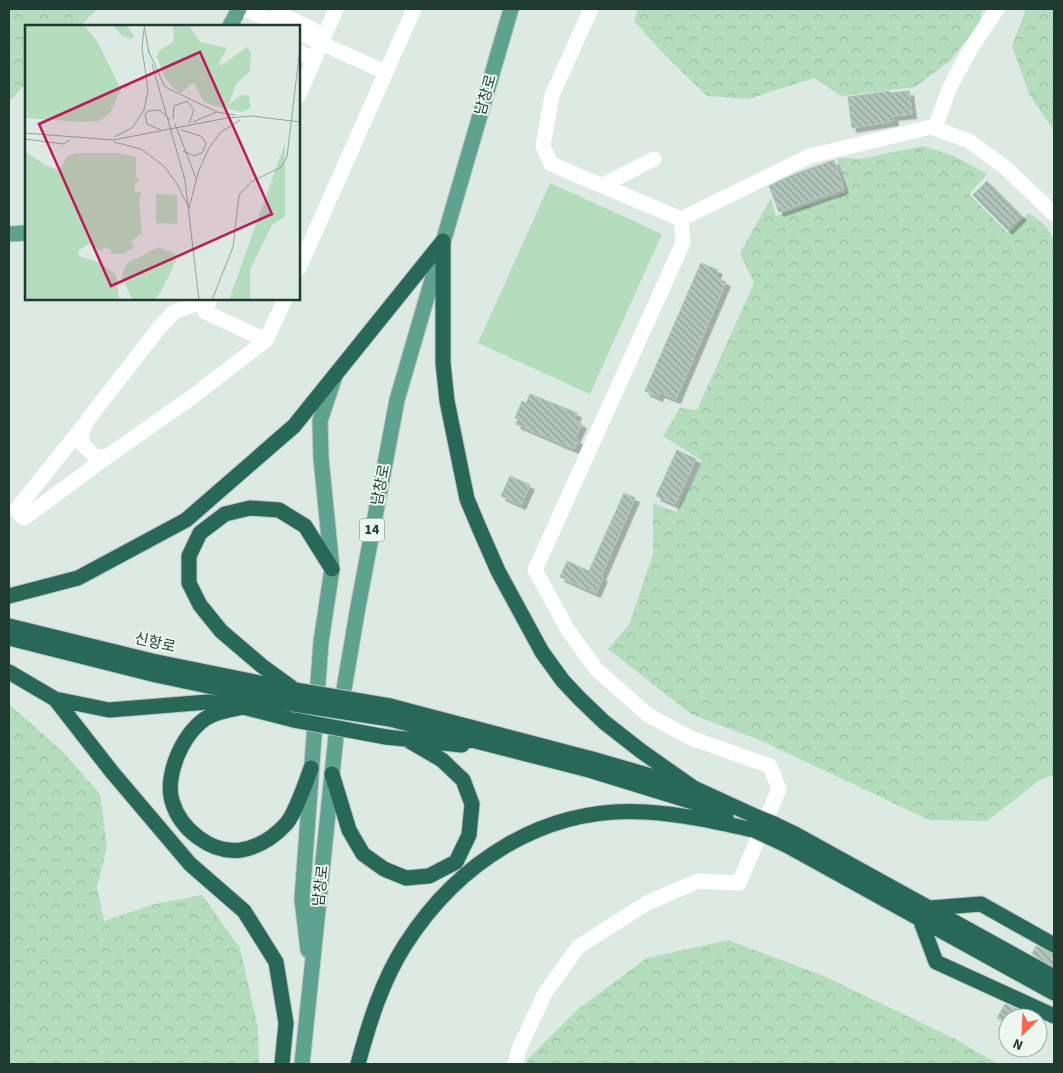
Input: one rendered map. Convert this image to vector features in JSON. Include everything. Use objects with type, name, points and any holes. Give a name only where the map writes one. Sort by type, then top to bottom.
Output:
[{"type":"highway","points":[[9,596],[78,578],[186,520],[294,426],[443,241]]},
{"type":"highway","points":[[443,241],[443,363],[447,401],[467,499],[498,571],[542,652],[563,681],[580,699],[604,722],[641,751],[695,789],[755,826]]},
{"type":"highway","points":[[332,569],[305,526],[279,510],[250,508],[225,514],[200,533],[189,556],[189,583],[200,605],[221,631],[262,666],[294,697],[390,713],[592,759],[695,789]]},
{"type":"highway","name":"신항로","points":[[9,626],[294,697]]},
{"type":"highway","name":"신항로","points":[[9,638],[156,675],[294,697]]},
{"type":"highway","points":[[9,672],[55,699],[109,710],[208,702],[243,707],[294,720],[386,737],[512,750]]},
{"type":"highway","points":[[55,699],[112,772],[190,864],[244,911],[276,962],[286,1023],[282,1064]]},
{"type":"highway","points":[[243,707],[209,716],[194,729],[182,746],[173,765],[170,783],[172,801],[180,818],[193,834],[216,847],[239,850],[254,847],[273,837],[288,822],[311,768]]},
{"type":"highway","points":[[390,713],[693,802],[771,831],[795,834],[1054,993]]},
{"type":"highway","points":[[332,774],[349,830],[363,854],[384,869],[406,878],[429,876],[456,862],[469,835],[472,804],[463,780],[442,760],[406,739]]},
{"type":"highway","points":[[358,1064],[382,990],[405,946],[424,918],[447,891],[475,866],[502,848],[532,832],[560,821],[594,814],[643,812],[693,816],[755,826]]},
{"type":"highway","points":[[925,914],[981,904],[1054,945]]},
{"type":"highway","points":[[925,914],[1054,977]]},
{"type":"highway","points":[[925,914],[936,962],[1054,1016]]},
{"type":"main road","name":"남창로","points":[[302,1064],[336,736],[397,400],[512,9]]},
{"type":"main road","points":[[9,234],[25,233]]},
{"type":"main road","points":[[311,977],[302,899],[321,642],[332,569],[322,475],[320,421],[336,374]]},
{"type":"street","points":[[278,9],[297,25]]},
{"type":"street","points":[[300,92],[336,9]]},
{"type":"street","points":[[300,266],[414,9]]},
{"type":"street","points":[[591,9],[552,95],[543,146],[552,164],[681,219],[810,156],[931,127],[969,141],[1006,168],[1054,214]]},
{"type":"street","points":[[935,128],[949,89],[971,48],[997,9]]},
{"type":"street","points":[[237,15],[258,25]]},
{"type":"street","points":[[237,15],[280,25]]},
{"type":"street","points":[[300,28],[319,47]]},
{"type":"street","points":[[300,34],[319,47],[383,76]]},
{"type":"street","points":[[300,43],[319,47]]},
{"type":"street","points":[[300,52],[319,47]]},
{"type":"street","points":[[603,185],[654,159]]},
{"type":"street","points":[[515,1064],[519,1049],[545,993],[578,948],[647,902],[698,881],[739,883],[778,789],[770,766],[691,738],[648,715],[596,669],[568,630],[535,570],[683,244],[681,219]]},
{"type":"street","points":[[207,300],[174,312],[159,328],[16,510],[24,518],[192,397],[266,340],[285,300]]},
{"type":"street","points":[[210,300],[205,312],[266,340]]},
{"type":"street","points":[[89,418],[82,431],[82,444],[96,457],[108,456]]},
{"type":"green space","points":[[9,9],[97,9],[81,25],[25,25],[25,85],[9,101]]},
{"type":"green space","points":[[638,9],[982,9],[980,23],[950,61],[915,87],[841,96],[814,78],[748,99],[707,96],[662,52],[634,21]]},
{"type":"green space","points":[[1026,9],[1054,9],[1054,131],[1029,94],[1012,46]]},
{"type":"green space","points":[[923,146],[954,156],[987,174],[969,194],[1008,233],[1029,213],[1046,226],[1054,239],[1054,775],[1040,780],[987,821],[929,820],[762,741],[691,714],[608,649],[629,625],[653,554],[653,503],[676,512],[702,461],[663,436],[680,408],[697,410],[754,283],[740,253],[771,198],[776,216],[847,192],[837,158],[860,159]]},
{"type":"green space","points":[[550,183],[662,234],[590,394],[478,343]]},
{"type":"green space","points":[[9,704],[63,752],[100,794],[107,847],[97,887],[104,921],[155,904],[202,895],[240,948],[258,1028],[259,1064],[9,1064]]},
{"type":"green space","points":[[728,940],[824,976],[957,1040],[998,1064],[527,1064],[527,1060],[578,1009],[647,958]]},
{"type":"building","points":[[889,91],[889,93],[909,91],[912,114],[893,116],[894,121],[852,128],[848,97]]},
{"type":"building","points":[[834,160],[844,189],[779,212],[769,186]]},
{"type":"building","points":[[987,181],[1022,216],[1008,230],[973,195]]},
{"type":"building","points":[[701,263],[718,270],[715,277],[726,282],[676,399],[660,393],[658,397],[645,391]]},
{"type":"building","points":[[530,394],[577,413],[574,420],[582,424],[575,439],[578,440],[574,449],[516,424],[518,419],[515,418],[522,401],[526,403]]},
{"type":"building","points":[[677,450],[696,459],[675,504],[656,496]]},
{"type":"building","points":[[510,476],[530,485],[521,505],[501,496]]},
{"type":"building","points":[[624,493],[635,498],[601,576],[603,577],[596,593],[560,577],[567,561],[589,571]]},
{"type":"building","points":[[1036,946],[1054,954],[1054,966],[1032,954]]},
{"type":"building","points":[[1005,1004],[1014,1008],[1003,1008]]}]
